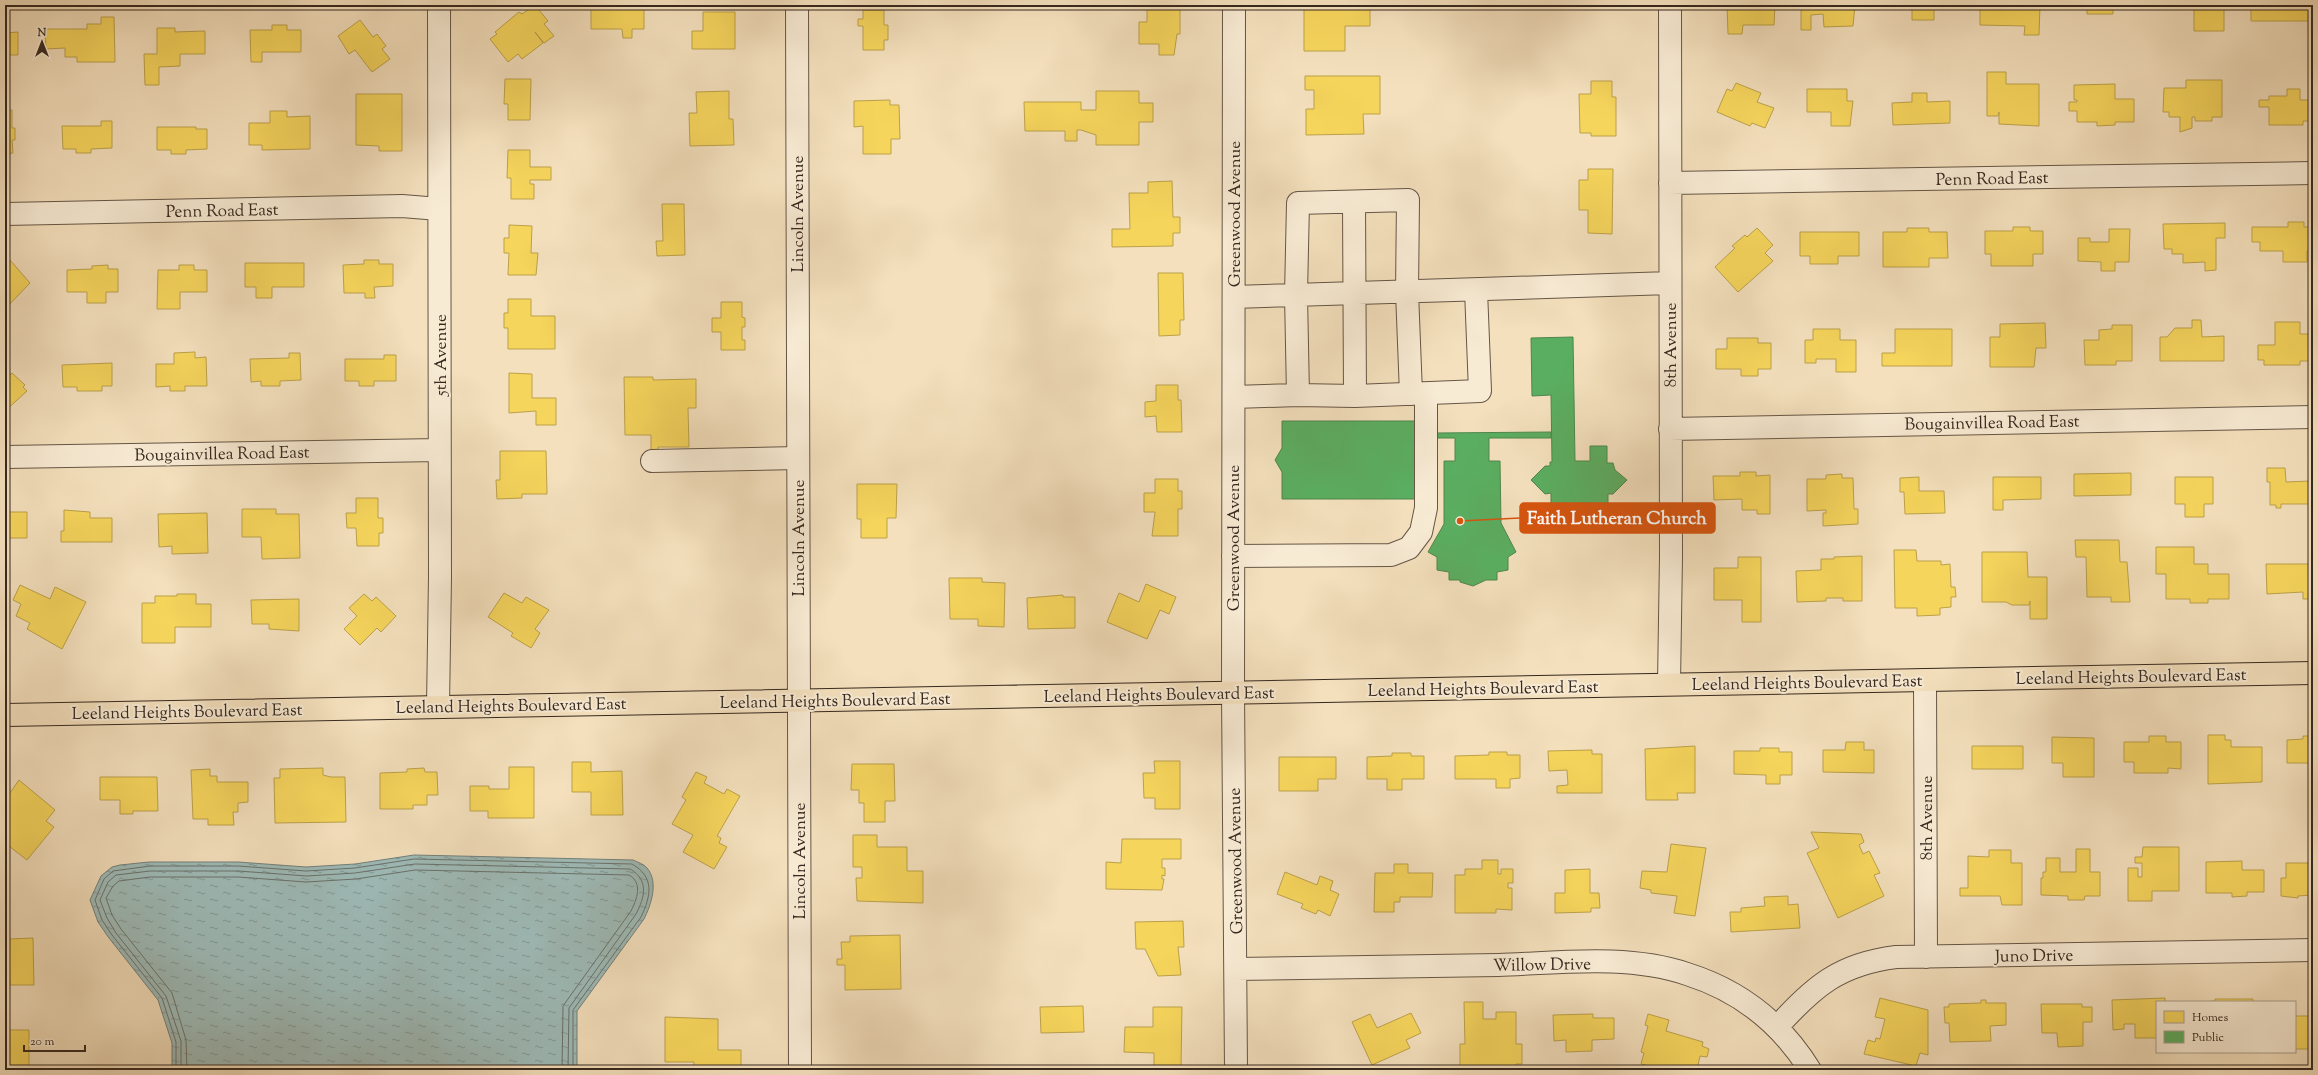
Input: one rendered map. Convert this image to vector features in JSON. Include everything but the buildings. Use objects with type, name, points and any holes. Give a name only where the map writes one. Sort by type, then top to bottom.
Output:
[{"type":"main road","name":"Leeland Heights Boulevard East","points":[[5,715],[2313,673]]},
{"type":"street","name":"5th Avenue","points":[[438,706],[440,209],[439,5]]},
{"type":"street","name":"Lincoln Avenue","points":[[796,5],[800,1070]]},
{"type":"street","name":"Greenwood Avenue","points":[[1234,5],[1233,692],[1236,1070]]},
{"type":"street","name":"8th Avenue","points":[[1669,684],[1670,5]]},
{"type":"street","name":"Penn Road East","points":[[1670,183],[2313,173]]},
{"type":"street","points":[[1233,556],[1391,554],[1409,548],[1421,532],[1426,508],[1418,394],[1407,292],[1408,200],[1298,203],[1296,295],[1298,395]]},
{"type":"street","points":[[1354,202],[1355,396]]},
{"type":"street","name":"Penn Road East","points":[[5,214],[402,206],[440,209]]},
{"type":"street","points":[[1234,297],[1670,283]]},
{"type":"street","points":[[1234,397],[1298,395],[1355,396],[1480,391],[1476,290]]},
{"type":"street","name":"Bougainvillea Road East","points":[[1670,429],[2313,417]]},
{"type":"street","name":"Bougainvillea Road East","points":[[5,457],[439,450]]},
{"type":"street","points":[[652,460],[798,458]]},
{"type":"street","name":"8th Avenue","points":[[1925,680],[1926,957]]},
{"type":"street","name":"Juno Drive","points":[[1778,1026],[1810,992],[1828,979],[1848,967],[1871,960],[1926,957],[2313,950]]},
{"type":"street","name":"Willow Drive","points":[[1236,969],[1574,963],[1646,964],[1687,974],[1720,987],[1755,1008],[1778,1026],[1810,1070]]},
{"type":"water","points":[[414,855],[633,860],[647,868],[653,880],[653,894],[644,919],[577,1011],[577,1070],[172,1070],[172,1043],[158,1000],[98,922],[90,900],[101,876],[112,867],[120,865],[149,862],[238,862],[306,867],[355,864]]},
{"type":"place","name":"Faith Lutheran Church","points":[[1460,521]]}]
